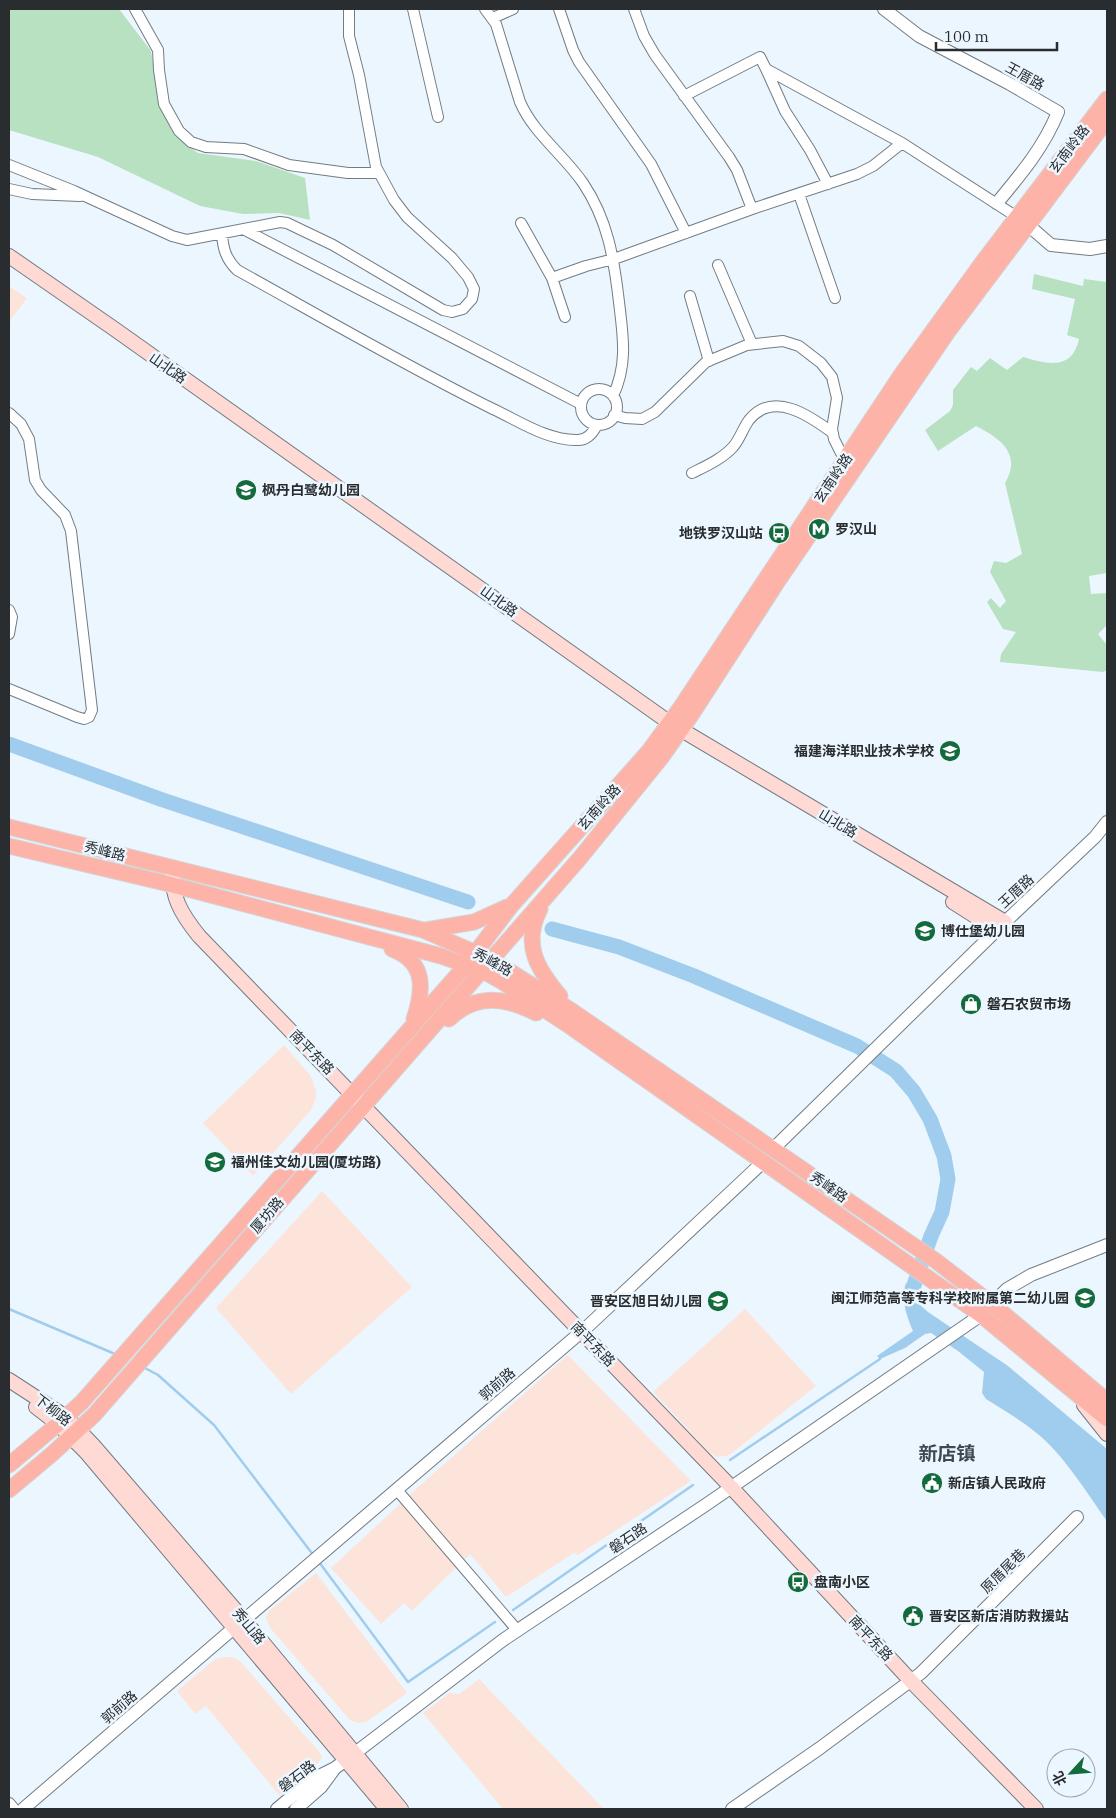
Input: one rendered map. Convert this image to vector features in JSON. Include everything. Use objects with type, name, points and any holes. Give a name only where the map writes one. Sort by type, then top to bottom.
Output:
[{"type":"main road","name":"玄南岭路","points":[[516,930],[580,858],[673,730],[901,375],[985,259],[1022,221],[1062,169],[1107,99]]},
{"type":"main road","name":"玄南岭路","points":[[1062,169],[1107,120]]},
{"type":"main road","name":"山北路","points":[[9,256],[113,328],[673,730]]},
{"type":"main road","name":"山北路","points":[[9,268],[673,730],[1001,926]]},
{"type":"main road","name":"玄南岭路","points":[[493,920],[511,906],[643,758],[673,730]]},
{"type":"main road","name":"秀峰路","points":[[9,827],[424,930],[471,958],[572,1011],[936,1261],[986,1310]]},
{"type":"main road","name":"秀峰路","points":[[9,846],[168,884],[366,936],[471,958]]},
{"type":"main road","name":"南平东路","points":[[169,867],[167,893],[177,916],[189,934],[356,1102],[727,1490],[908,1682],[1024,1809]]},
{"type":"main road","points":[[546,896],[534,921],[532,936],[533,952],[541,973],[572,1011]]},
{"type":"main road","points":[[424,930],[493,920]]},
{"type":"main road","name":"厦坊路","points":[[9,1490],[94,1415],[141,1362],[356,1102],[412,1024],[471,958],[493,920]]},
{"type":"main road","name":"厦坊路","points":[[9,1465],[62,1421],[356,1102],[427,1034],[516,930]]},
{"type":"main road","points":[[366,936],[400,952],[417,969],[421,994],[412,1024]]},
{"type":"main road","name":"秀峰路","points":[[487,965],[501,981],[571,1027],[932,1280],[986,1310]]},
{"type":"main road","points":[[427,1034],[444,1024],[462,1008],[486,1000],[516,1004],[571,1027]]},
{"type":"main road","points":[[986,1310],[1069,1387],[1107,1419]]},
{"type":"main road","points":[[986,1310],[1104,1396]]},
{"type":"main road","name":"下柳路","points":[[9,1380],[62,1421],[90,1448]]},
{"type":"main road","points":[[1069,1387],[1107,1434]]},
{"type":"main road","name":"下柳路","points":[[9,1390],[62,1421]]},
{"type":"main road","name":"秀山路","points":[[90,1448],[240,1624],[345,1760],[387,1809]]},
{"type":"main road","name":"南平东路","points":[[908,1682],[1036,1809]]},
{"type":"main road","name":"秀山路","points":[[345,1760],[401,1809]]},
{"type":"street","points":[[135,9],[158,50],[164,104],[179,131],[191,142],[206,147],[244,149],[289,165],[348,173],[379,173]]},
{"type":"street","points":[[9,165],[187,240],[280,222],[287,223],[333,245],[443,310],[452,312],[463,309],[472,299],[474,289],[468,277],[452,258],[407,217],[394,200],[376,167],[359,75],[349,36],[349,9]]},
{"type":"street","points":[[414,9],[438,117]]},
{"type":"street","points":[[485,9],[493,18],[524,112],[539,133],[577,174],[588,190],[607,234],[614,259],[624,350],[619,382],[612,396]]},
{"type":"street","points":[[493,18],[513,9]]},
{"type":"street","points":[[560,9],[573,50],[579,62],[651,164],[686,234]]},
{"type":"street","points":[[634,9],[649,46],[667,74],[733,162],[752,210]]},
{"type":"street","name":"王厝路","points":[[884,9],[919,36],[1010,84],[1058,112],[1049,134],[1035,156],[997,203]]},
{"type":"street","points":[[684,96],[760,57],[785,111],[810,150],[828,184]]},
{"type":"street","points":[[766,69],[902,143],[997,203],[1051,245],[1090,249],[1107,246]]},
{"type":"street","points":[[552,278],[586,266],[614,259],[865,171],[902,143]]},
{"type":"street","points":[[9,189],[32,194],[86,196]]},
{"type":"street","points":[[799,194],[835,298]]},
{"type":"street","points":[[521,224],[552,278],[564,317]]},
{"type":"street","points":[[243,230],[581,404]]},
{"type":"street","points":[[222,234],[223,246],[228,261],[237,270],[458,392],[547,435],[576,441],[583,440],[590,436],[597,425]]},
{"type":"street","points":[[718,265],[752,344]]},
{"type":"street","points":[[690,296],[708,361]]},
{"type":"street","points":[[614,415],[642,419],[655,412],[708,361],[752,344],[783,341],[799,346],[821,363],[832,377],[838,398],[832,429],[841,453]]},
{"type":"street","points":[[594,389],[602,389],[609,392],[617,404],[614,415],[606,423],[597,425],[586,420],[582,415],[581,404],[582,398],[594,389]]},
{"type":"street","points":[[692,473],[726,454],[734,446],[748,421],[758,411],[775,406],[791,408],[812,417],[833,433]]},
{"type":"street","points":[[9,414],[21,424],[29,439],[35,480],[41,490],[64,514],[71,531],[92,710],[89,717],[84,719],[77,718],[9,689]]},
{"type":"street","points":[[9,610],[12,617],[9,634]]},
{"type":"street","name":"王厝路","points":[[773,1149],[1095,837],[1107,822]]},
{"type":"street","name":"郭前路","points":[[23,1809],[578,1334],[763,1162]]},
{"type":"street","points":[[986,1310],[1007,1289],[1031,1275],[1107,1245]]},
{"type":"street","name":"磐石路","points":[[277,1809],[313,1779],[345,1760],[518,1630],[959,1332],[986,1310]]},
{"type":"street","points":[[397,1490],[518,1630]]},
{"type":"street","name":"原厝尾巷","points":[[732,1809],[820,1748],[928,1666],[1077,1517]]},
{"type":"street","name":"磐石路","points":[[296,1809],[321,1787],[345,1760]]},
{"type":"street","points":[[9,1804],[13,1809]]},
{"type":"shaded area","points":[[9,286],[27,298],[9,322]]},
{"type":"shaded area","points":[[284,1045],[311,1076],[316,1091],[316,1098],[311,1110],[253,1176],[203,1123]]},
{"type":"shaded area","points":[[322,1191],[412,1287],[291,1394],[216,1308]]},
{"type":"shaded area","points":[[745,1309],[816,1386],[732,1453],[716,1457],[709,1452],[653,1392]]},
{"type":"shaded area","points":[[568,1355],[691,1481],[578,1555],[574,1553],[506,1597],[470,1554],[412,1611],[404,1603],[381,1624],[331,1568],[417,1488]]},
{"type":"shaded area","points":[[316,1573],[407,1693],[366,1722],[358,1723],[350,1720],[271,1629],[267,1621],[266,1617],[269,1611]]},
{"type":"shaded area","points":[[233,1657],[241,1662],[321,1754],[322,1758],[318,1763],[280,1796],[206,1706],[195,1714],[177,1691],[215,1659]]},
{"type":"shaded area","points":[[479,1679],[604,1809],[503,1809],[423,1713],[449,1693],[459,1694]]},
{"type":"green space","points":[[9,9],[119,9],[151,51],[161,109],[179,139],[198,153],[256,161],[305,178],[310,220],[279,213],[243,214],[200,206],[98,157],[9,130]]},
{"type":"green space","points":[[1034,274],[1083,286],[1084,279],[1107,282],[1107,573],[1089,576],[1091,594],[1107,593],[1107,625],[1098,634],[1107,645],[1107,670],[1103,672],[1000,662],[1001,654],[1016,632],[1003,629],[987,602],[991,598],[1000,608],[1006,601],[990,572],[994,561],[1006,563],[1022,554],[1005,483],[1010,473],[1010,456],[1001,442],[976,426],[938,451],[925,430],[950,411],[953,405],[953,390],[971,367],[977,371],[990,358],[1007,370],[1023,357],[1041,362],[1057,363],[1065,361],[1076,349],[1079,339],[1067,335],[1075,299],[1032,289]]},
{"type":"water","points":[[906,1283],[923,1293],[919,1304],[928,1312],[1008,1366],[1107,1449],[1107,1521],[1055,1450],[1022,1422],[986,1399],[982,1393],[984,1372],[958,1351],[931,1333],[925,1334],[905,1348],[880,1359],[877,1356],[913,1331],[904,1302]]},
{"type":"waterway","points":[[9,744],[160,799],[468,902]]},
{"type":"waterway","points":[[552,929],[619,947],[694,976],[857,1046],[896,1071],[914,1092],[930,1119],[944,1156],[948,1179],[942,1212],[931,1236],[913,1288]]},
{"type":"waterway","points":[[9,1309],[115,1354]]},
{"type":"waterway","points":[[730,1460],[880,1359]]},
{"type":"waterway","points":[[143,1367],[158,1375],[214,1425],[314,1556]]},
{"type":"waterway","points":[[513,1610],[693,1485]]},
{"type":"waterway","points":[[319,1562],[408,1682],[495,1622]]},
{"type":"place","name":"枫丹白鹭幼儿园","points":[[246,490]]},
{"type":"place","name":"罗汉山","points":[[819,529]]},
{"type":"place","name":"地铁罗汉山站","points":[[779,533]]},
{"type":"place","name":"福建海洋职业技术学校","points":[[950,751]]},
{"type":"place","name":"博仕堡幼儿园","points":[[925,931]]},
{"type":"place","name":"磐石农贸市场","points":[[971,1004]]},
{"type":"place","name":"福州佳文幼儿园(厦坊路)","points":[[215,1162]]},
{"type":"place","name":"闽江师范高等专科学校附属第二幼儿园","points":[[1085,1298]]},
{"type":"place","name":"晋安区旭日幼儿园","points":[[718,1301]]},
{"type":"place","name":"新店镇人民政府","points":[[932,1483]]},
{"type":"place","name":"盘南小区","points":[[798,1582]]},
{"type":"place","name":"晋安区新店消防救援站","points":[[913,1616]]},
{"type":"district","name":"新店镇","points":[[947,1453]]}]
